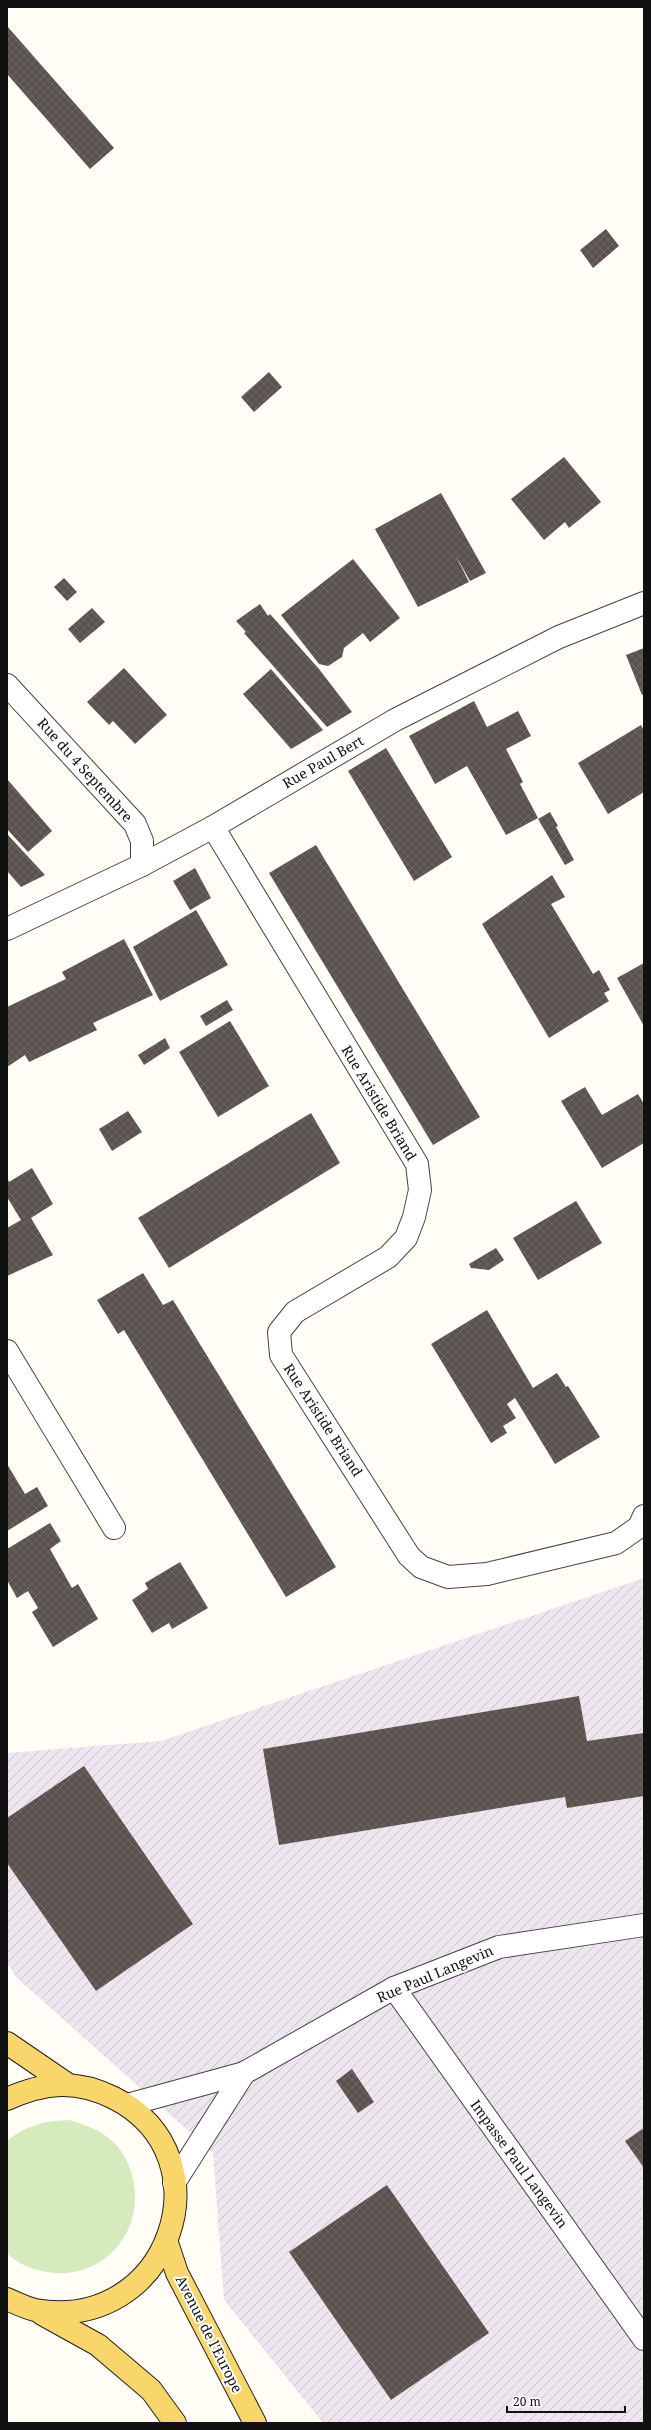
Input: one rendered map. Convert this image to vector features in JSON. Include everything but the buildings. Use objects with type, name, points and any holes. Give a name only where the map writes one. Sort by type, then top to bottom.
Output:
[{"type":"main road","points":[[7,2043],[67,2084]]},
{"type":"main road","points":[[7,2099],[32,2088],[67,2084],[99,2090],[127,2105],[150,2127],[166,2153],[174,2183],[175,2213],[167,2243],[150,2270],[121,2296],[98,2307],[66,2313],[34,2310]]},
{"type":"main road","name":"Avenue de l'Europe","points":[[167,2243],[177,2274],[255,2423]]},
{"type":"main road","points":[[7,2299],[34,2310],[98,2345],[151,2390],[175,2423]]},
{"type":"street","name":"Rue Paul Bert","points":[[7,929],[142,865],[213,827],[395,720],[558,637],[644,603]]},
{"type":"street","name":"Rue du 4 Septembre","points":[[7,685],[135,824],[142,841],[142,865]]},
{"type":"street","name":"Rue Aristide Briand","points":[[213,827],[416,1164],[420,1190],[414,1217],[406,1238],[388,1257],[295,1312],[279,1332],[282,1355],[409,1556],[421,1567],[448,1577],[487,1574],[575,1554],[616,1543],[639,1527],[644,1516]]},
{"type":"street","points":[[7,1351],[114,1528]]},
{"type":"street","name":"Rue Paul Langevin","points":[[127,2105],[244,2073],[394,1988],[499,1947],[644,1926]]},
{"type":"street","name":"Impasse Paul Langevin","points":[[394,1988],[644,2339]]},
{"type":"street","name":"Rue Paul Langevin","points":[[174,2183],[244,2073]]},
{"type":"shaded area","points":[[644,1578],[644,2423],[323,2423],[224,2300],[213,2153],[17,1978],[7,1963],[7,1753],[161,1741]]},
{"type":"green space","points":[[69,2120],[97,2130],[115,2144],[121,2151],[131,2172],[135,2192],[134,2212],[128,2230],[118,2246],[104,2259],[88,2268],[68,2273],[36,2270],[26,2266],[7,2253],[7,2141],[22,2131],[36,2125],[52,2121]]}]
